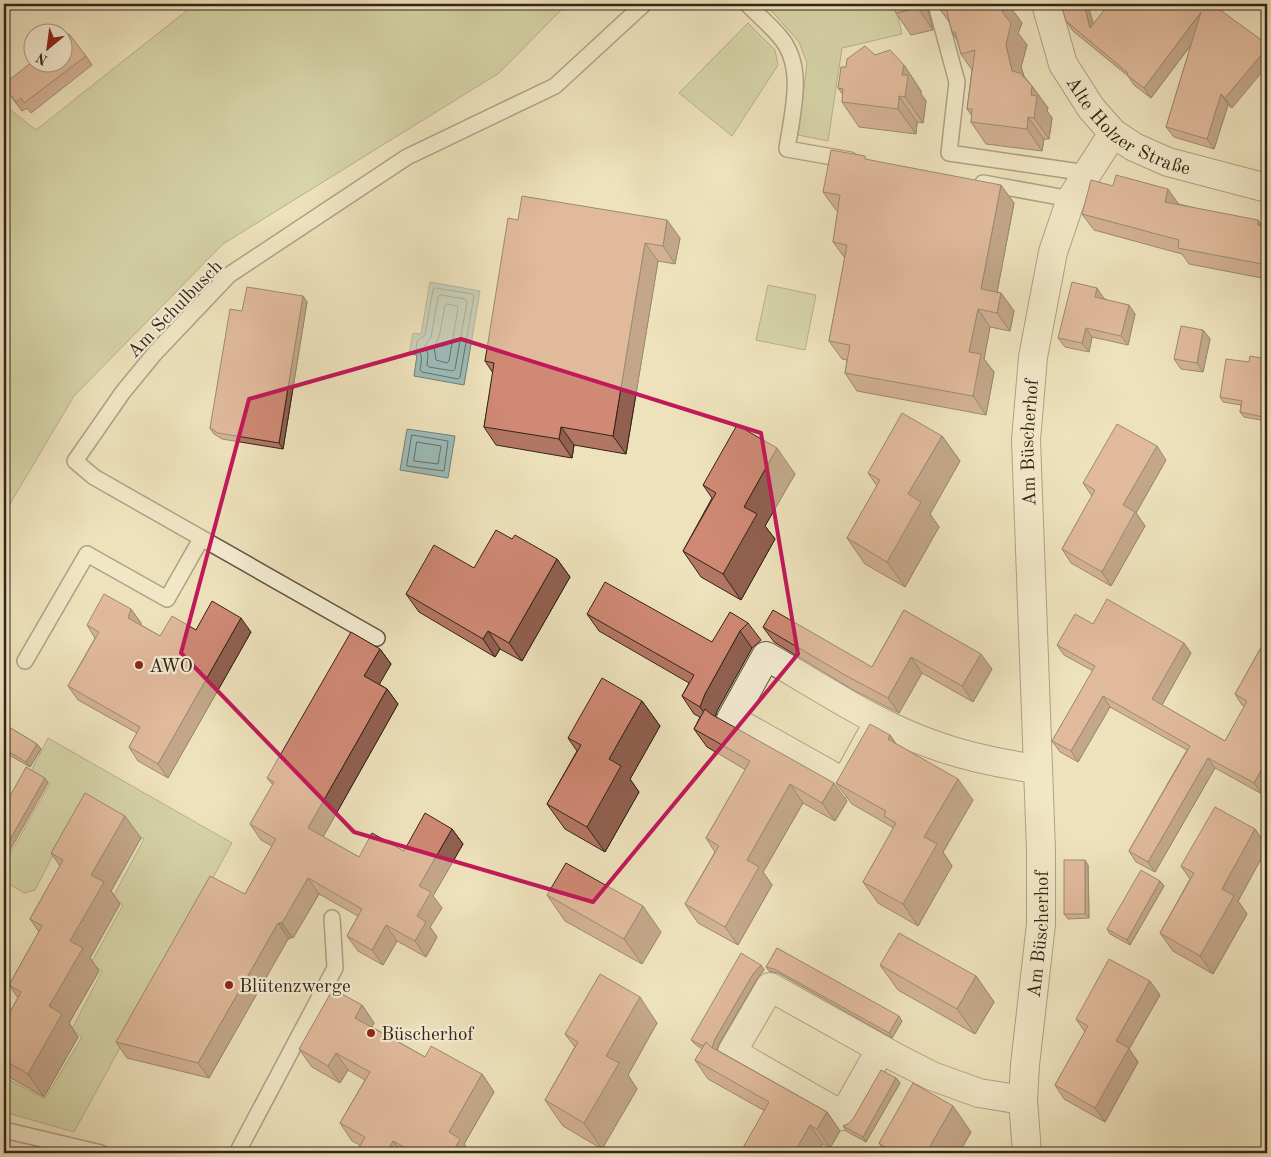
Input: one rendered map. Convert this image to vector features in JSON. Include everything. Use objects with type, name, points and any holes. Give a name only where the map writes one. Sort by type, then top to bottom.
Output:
[{"type":"street","name":"Alte Holzer Straße","points":[[1046,4],[1063,64],[1091,108],[1113,133],[1134,147],[1168,162],[1267,188]]},
{"type":"street","name":"Am Büscherhof","points":[[1027,1153],[1023,1100],[1041,924],[1041,850],[1026,440],[1032,357],[1053,252],[1071,199],[1113,133]]},
{"type":"street","points":[[880,722],[845,783],[731,719],[766,656],[880,722],[934,745],[1002,764],[1037,769]]},
{"type":"street","points":[[881,1049],[842,1116],[732,1052],[770,987],[932,1076],[979,1093],[1023,1100]]},
{"type":"lane","name":"Am Schulbusch","points":[[377,638],[94,477],[74,461],[130,384],[228,275],[406,157],[555,86],[644,4]]},
{"type":"lane","points":[[747,4],[781,38],[791,57],[795,76],[795,93],[787,149],[863,162]]},
{"type":"lane","points":[[936,4],[957,82],[949,153],[1087,173]]},
{"type":"lane","points":[[968,181],[1071,199]]},
{"type":"lane","points":[[25,661],[87,554],[167,599],[201,539]]},
{"type":"lane","points":[[237,1153],[335,968],[332,918]]},
{"type":"lane","points":[[4,1130],[101,1153]]},
{"type":"highlighted area","points":[[461,339],[761,433],[798,654],[593,902],[354,832],[181,653],[249,399]]},
{"type":"green space","points":[[195,4],[567,4],[499,73],[223,244],[74,396],[4,514],[4,105],[36,130]]},
{"type":"green space","points":[[770,4],[895,4],[902,34],[842,48],[828,141],[798,135],[807,63],[799,42],[767,6]]},
{"type":"green space","points":[[748,23],[775,50],[778,65],[732,136],[679,93]]},
{"type":"green space","points":[[768,285],[816,295],[805,350],[756,340]]},
{"type":"green space","points":[[48,738],[232,843],[74,1132],[4,1112],[4,1077],[45,1099],[82,1037],[72,1029],[102,971],[91,963],[123,905],[113,897],[144,839],[99,812],[66,830],[35,890],[24,893],[4,881],[4,865],[50,783],[31,771]]},
{"type":"water","points":[[430,282],[480,291],[464,385],[414,376],[417,355],[409,354],[413,333],[421,334]]},
{"type":"water","points":[[407,429],[455,436],[448,478],[400,470]]},
{"type":"building","points":[[893,4],[917,4],[918,8],[896,13]]},
{"type":"building","points":[[945,4],[1005,4],[1002,12],[1011,23],[1006,45],[1012,71],[1020,73],[1032,86],[1031,95],[1037,96],[1034,118],[1028,117],[1027,129],[971,122],[972,109],[967,109],[975,50],[961,54],[955,32],[952,32]]},
{"type":"building","points":[[1061,4],[1084,4],[1090,28],[1109,4],[1212,4],[1267,44],[1267,48],[1225,98],[1221,94],[1207,139],[1166,127],[1201,12],[1144,88],[1066,21]]},
{"type":"building","points":[[72,38],[86,56],[72,67]]},
{"type":"building","points":[[865,46],[875,55],[890,50],[904,65],[902,75],[908,75],[905,97],[899,96],[898,109],[842,102],[843,89],[838,88],[841,67],[846,67],[847,59]]},
{"type":"building","points":[[22,70],[22,72],[65,72],[24,103],[21,98],[16,102],[4,87],[4,84]]},
{"type":"building","points":[[831,150],[865,156],[865,159],[1001,185],[981,289],[1001,293],[997,313],[978,309],[969,352],[981,354],[973,396],[845,373],[850,345],[829,341],[847,245],[833,242],[840,195],[823,192]]},
{"type":"building","points":[[1116,175],[1168,189],[1165,202],[1258,220],[1258,225],[1267,227],[1267,265],[1178,248],[1179,240],[1082,214],[1091,180],[1113,186]]},
{"type":"building","points":[[522,196],[667,220],[663,246],[645,243],[613,436],[561,427],[559,439],[484,427],[494,363],[485,361],[508,218],[518,220]]},
{"type":"building","points":[[1072,282],[1097,288],[1095,297],[1129,305],[1121,336],[1086,328],[1082,343],[1058,338]]},
{"type":"building","points":[[247,287],[303,296],[279,443],[218,433],[210,428],[230,309],[242,311]]},
{"type":"building","points":[[1181,326],[1203,330],[1197,363],[1174,359]]},
{"type":"building","points":[[1250,356],[1267,359],[1267,391],[1263,417],[1240,412],[1242,401],[1220,397],[1226,359],[1249,362]]},
{"type":"building","points":[[902,413],[942,436],[908,494],[921,502],[887,562],[847,538],[880,480],[868,473]]},
{"type":"building","points":[[1117,424],[1157,446],[1123,505],[1135,512],[1102,572],[1062,549],[1095,490],[1083,483]]},
{"type":"building","points":[[737,425],[777,448],[744,507],[757,514],[723,574],[683,551],[716,493],[703,485]]},
{"type":"building","points":[[1265,450],[1267,450],[1267,544],[1264,544]]},
{"type":"building","points":[[496,530],[512,539],[515,535],[557,559],[509,643],[488,631],[483,639],[406,594],[434,545],[474,568]]},
{"type":"building","points":[[605,582],[712,642],[730,612],[748,623],[740,631],[705,694],[700,707],[682,696],[694,675],[587,614]]},
{"type":"building","points":[[104,594],[131,609],[128,618],[160,636],[172,616],[196,630],[212,601],[241,618],[158,764],[129,747],[140,727],[68,686],[99,632],[87,625]]},
{"type":"building","points":[[1107,599],[1184,643],[1152,699],[1225,741],[1247,701],[1235,694],[1267,637],[1267,760],[1254,783],[1208,758],[1148,862],[1129,851],[1190,746],[1103,696],[1071,751],[1052,741],[1095,666],[1057,645],[1075,614],[1093,624]]},
{"type":"building","points":[[773,610],[872,667],[904,610],[981,654],[962,686],[911,657],[888,698],[763,627]]},
{"type":"building","points":[[351,632],[380,649],[364,676],[387,689],[308,828],[359,857],[372,833],[404,851],[425,813],[452,829],[419,886],[431,892],[417,916],[426,922],[415,941],[386,925],[372,950],[347,936],[362,909],[308,878],[282,923],[278,923],[198,1063],[116,1042],[210,876],[245,894],[276,839],[250,824],[274,782],[267,778]]},
{"type":"building","points":[[602,678],[642,701],[609,759],[621,766],[587,827],[547,804],[581,745],[568,738]]},
{"type":"building","points":[[705,709],[834,783],[822,803],[790,784],[747,860],[759,867],[725,927],[685,904],[719,846],[706,838],[750,761],[694,729]]},
{"type":"building","points":[[4,724],[37,744],[26,762],[4,749]]},
{"type":"building","points":[[870,724],[890,735],[888,739],[958,779],[924,837],[937,844],[903,904],[863,882],[896,823],[884,816],[886,811],[836,783]]},
{"type":"building","points":[[26,767],[45,778],[4,850],[4,807]]},
{"type":"building","points":[[85,793],[125,816],[91,875],[104,882],[70,941],[83,948],[49,1006],[62,1014],[28,1074],[4,1060],[4,1023],[21,992],[9,985],[42,926],[30,919],[63,860],[51,853]]},
{"type":"building","points":[[1215,807],[1255,829],[1222,889],[1234,896],[1200,956],[1160,933],[1194,873],[1181,866]]},
{"type":"building","points":[[1064,860],[1085,860],[1085,914],[1064,914]]},
{"type":"building","points":[[566,863],[643,906],[624,939],[547,895]]},
{"type":"building","points":[[1141,870],[1160,881],[1127,940],[1107,929]]},
{"type":"building","points":[[899,933],[976,976],[957,1009],[880,965]]},
{"type":"building","points":[[777,948],[899,1016],[889,1033],[774,969],[766,967]]},
{"type":"building","points":[[741,953],[761,965],[753,974],[715,1039],[712,1048],[706,1042],[703,1046],[691,1040]]},
{"type":"building","points":[[1109,959],[1150,981],[1116,1041],[1129,1048],[1095,1108],[1055,1085],[1088,1026],[1076,1019]]},
{"type":"building","points":[[600,974],[640,997],[606,1056],[619,1063],[584,1123],[545,1100],[578,1042],[565,1034]]},
{"type":"building","points":[[333,989],[362,1005],[355,1018],[425,1057],[431,1046],[482,1074],[449,1132],[460,1139],[452,1153],[415,1153],[393,1141],[386,1153],[356,1153],[365,1137],[340,1123],[370,1072],[336,1053],[328,1066],[299,1049]]},
{"type":"building","points":[[706,1042],[711,1047],[827,1112],[817,1129],[810,1125],[794,1153],[740,1153],[769,1102],[695,1060]]},
{"type":"building","points":[[881,1070],[896,1078],[863,1137],[843,1126],[853,1119]]},
{"type":"building","points":[[913,1083],[953,1106],[926,1153],[890,1153],[891,1151],[879,1143]]},
{"type":"building","points":[[19,1149],[27,1153],[17,1153]]},
{"type":"place","name":"AWO","points":[[139,665]]},
{"type":"place","name":"Blütenzwerge","points":[[229,985]]},
{"type":"place","name":"Büscherhof","points":[[371,1033]]}]
